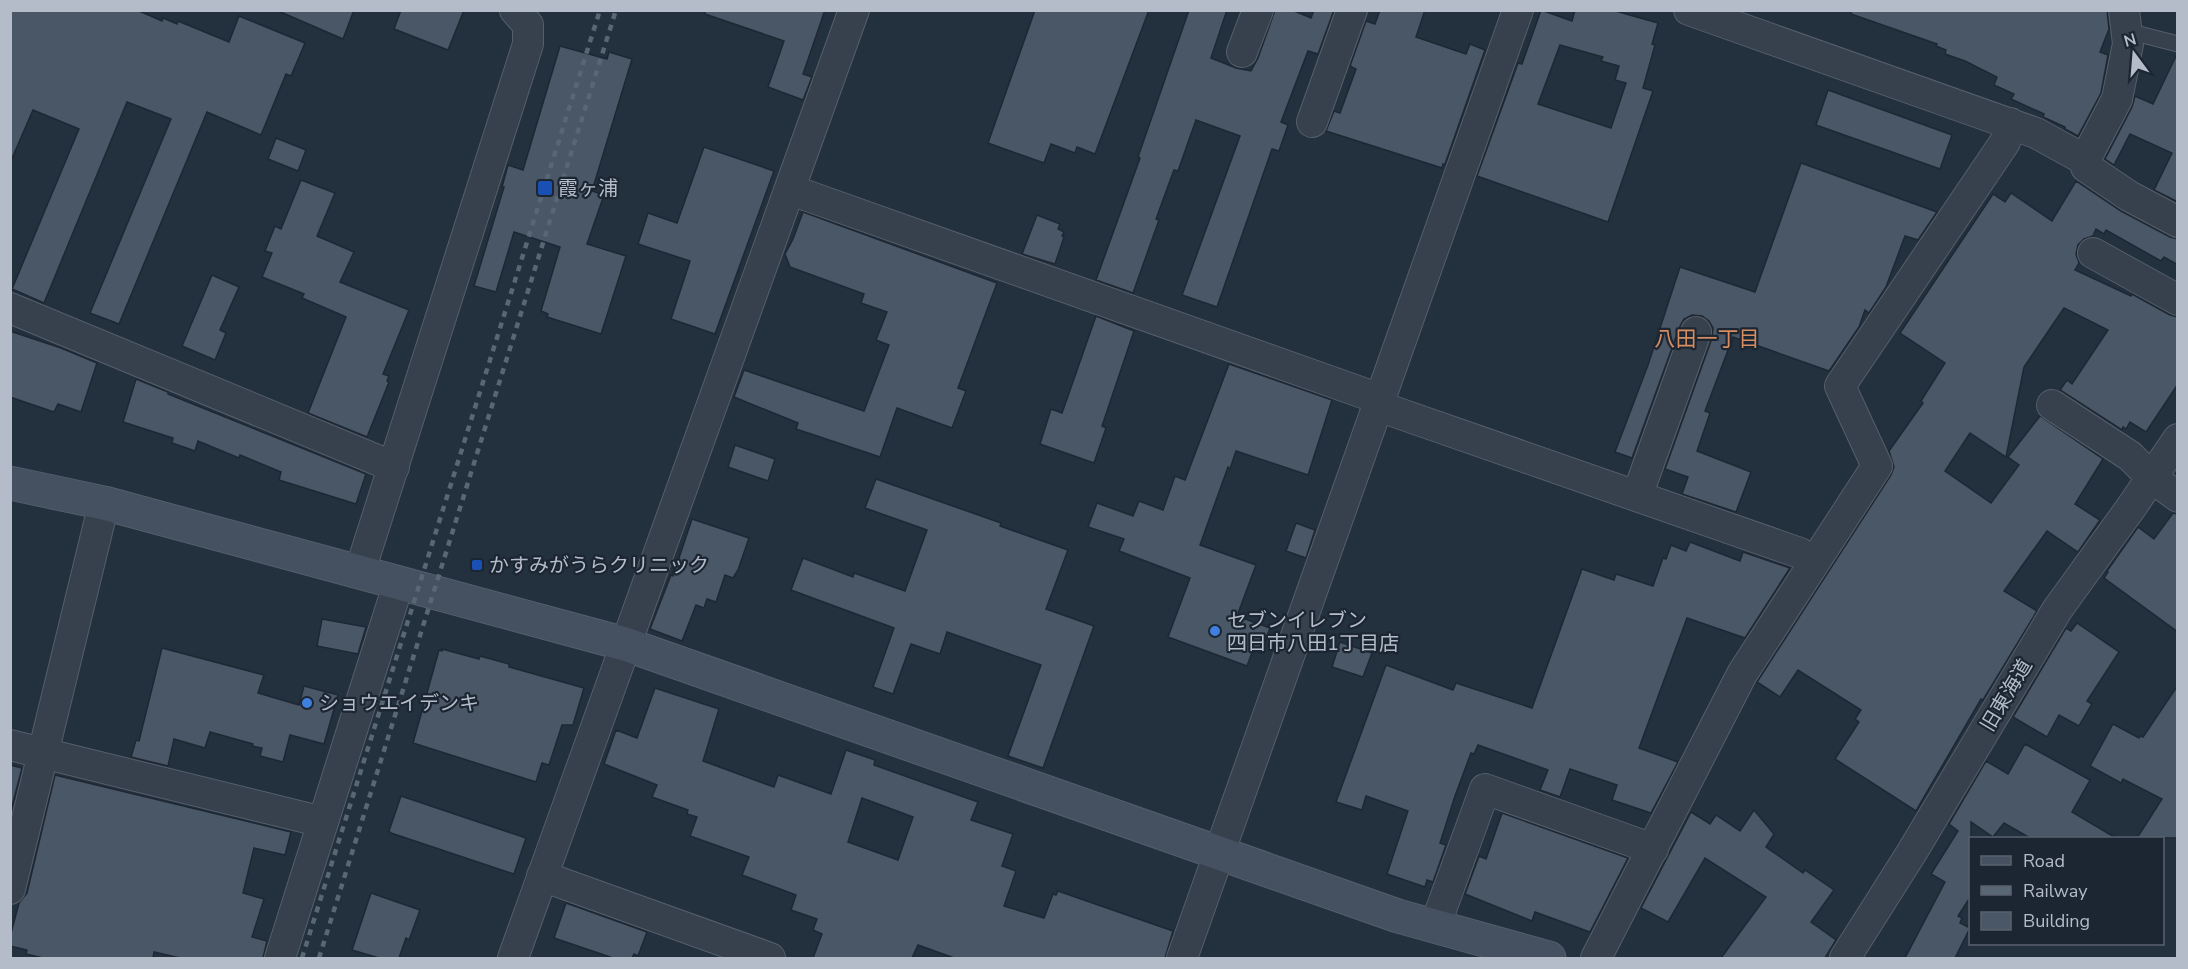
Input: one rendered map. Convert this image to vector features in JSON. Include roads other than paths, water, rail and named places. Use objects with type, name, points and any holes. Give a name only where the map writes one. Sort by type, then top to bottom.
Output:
[{"type":"street","points":[[360,572],[528,44],[528,25],[515,10]]},
{"type":"street","points":[[513,958],[854,10]]},
{"type":"street","points":[[1242,52],[1258,10]]},
{"type":"street","points":[[1312,122],[1352,10]]},
{"type":"street","points":[[1182,958],[1518,10]]},
{"type":"street","points":[[1689,10],[2010,123],[2036,133],[2085,160]]},
{"type":"street","points":[[2126,21],[2128,44],[2117,99],[2085,160],[2086,167],[2129,196],[2178,222]]},
{"type":"street","points":[[1596,958],[1742,674],[1878,466],[1840,386],[2005,142],[2010,123]]},
{"type":"street","points":[[791,190],[1637,496],[1800,552]]},
{"type":"street","points":[[2092,253],[2178,300]]},
{"type":"street","points":[[10,308],[394,467]]},
{"type":"street","points":[[1637,496],[1696,332]]},
{"type":"street","points":[[2052,405],[2130,456],[2151,477],[2178,497]]},
{"type":"street","name":"旧東海道","points":[[1845,958],[1912,852],[2057,610],[2178,439]]},
{"type":"street","points":[[10,483],[104,503],[625,644],[1398,916],[1549,958]]},
{"type":"street","points":[[10,889],[104,503]]},
{"type":"street","points":[[280,958],[399,582]]},
{"type":"street","points":[[10,745],[323,822]]},
{"type":"street","points":[[1435,926],[1485,789],[1653,849]]},
{"type":"street","points":[[542,876],[770,958]]},
{"type":"lane","points":[[2126,21],[2178,44]]},
{"type":"railway","points":[[302,958],[600,10]]},
{"type":"railway","points":[[319,958],[616,10]]},
{"type":"place","name":"霞ヶ浦","points":[[545,188]]},
{"type":"place","name":"かすみがうらクリニック","points":[[477,565]]},
{"type":"place","name":"セブンイレブン 四日市八田1丁目店","points":[[1215,631]]},
{"type":"place","name":"ショウエイデンキ","points":[[307,703]]},
{"type":"district","name":"八田一丁目","points":[[1707,339]]}]
